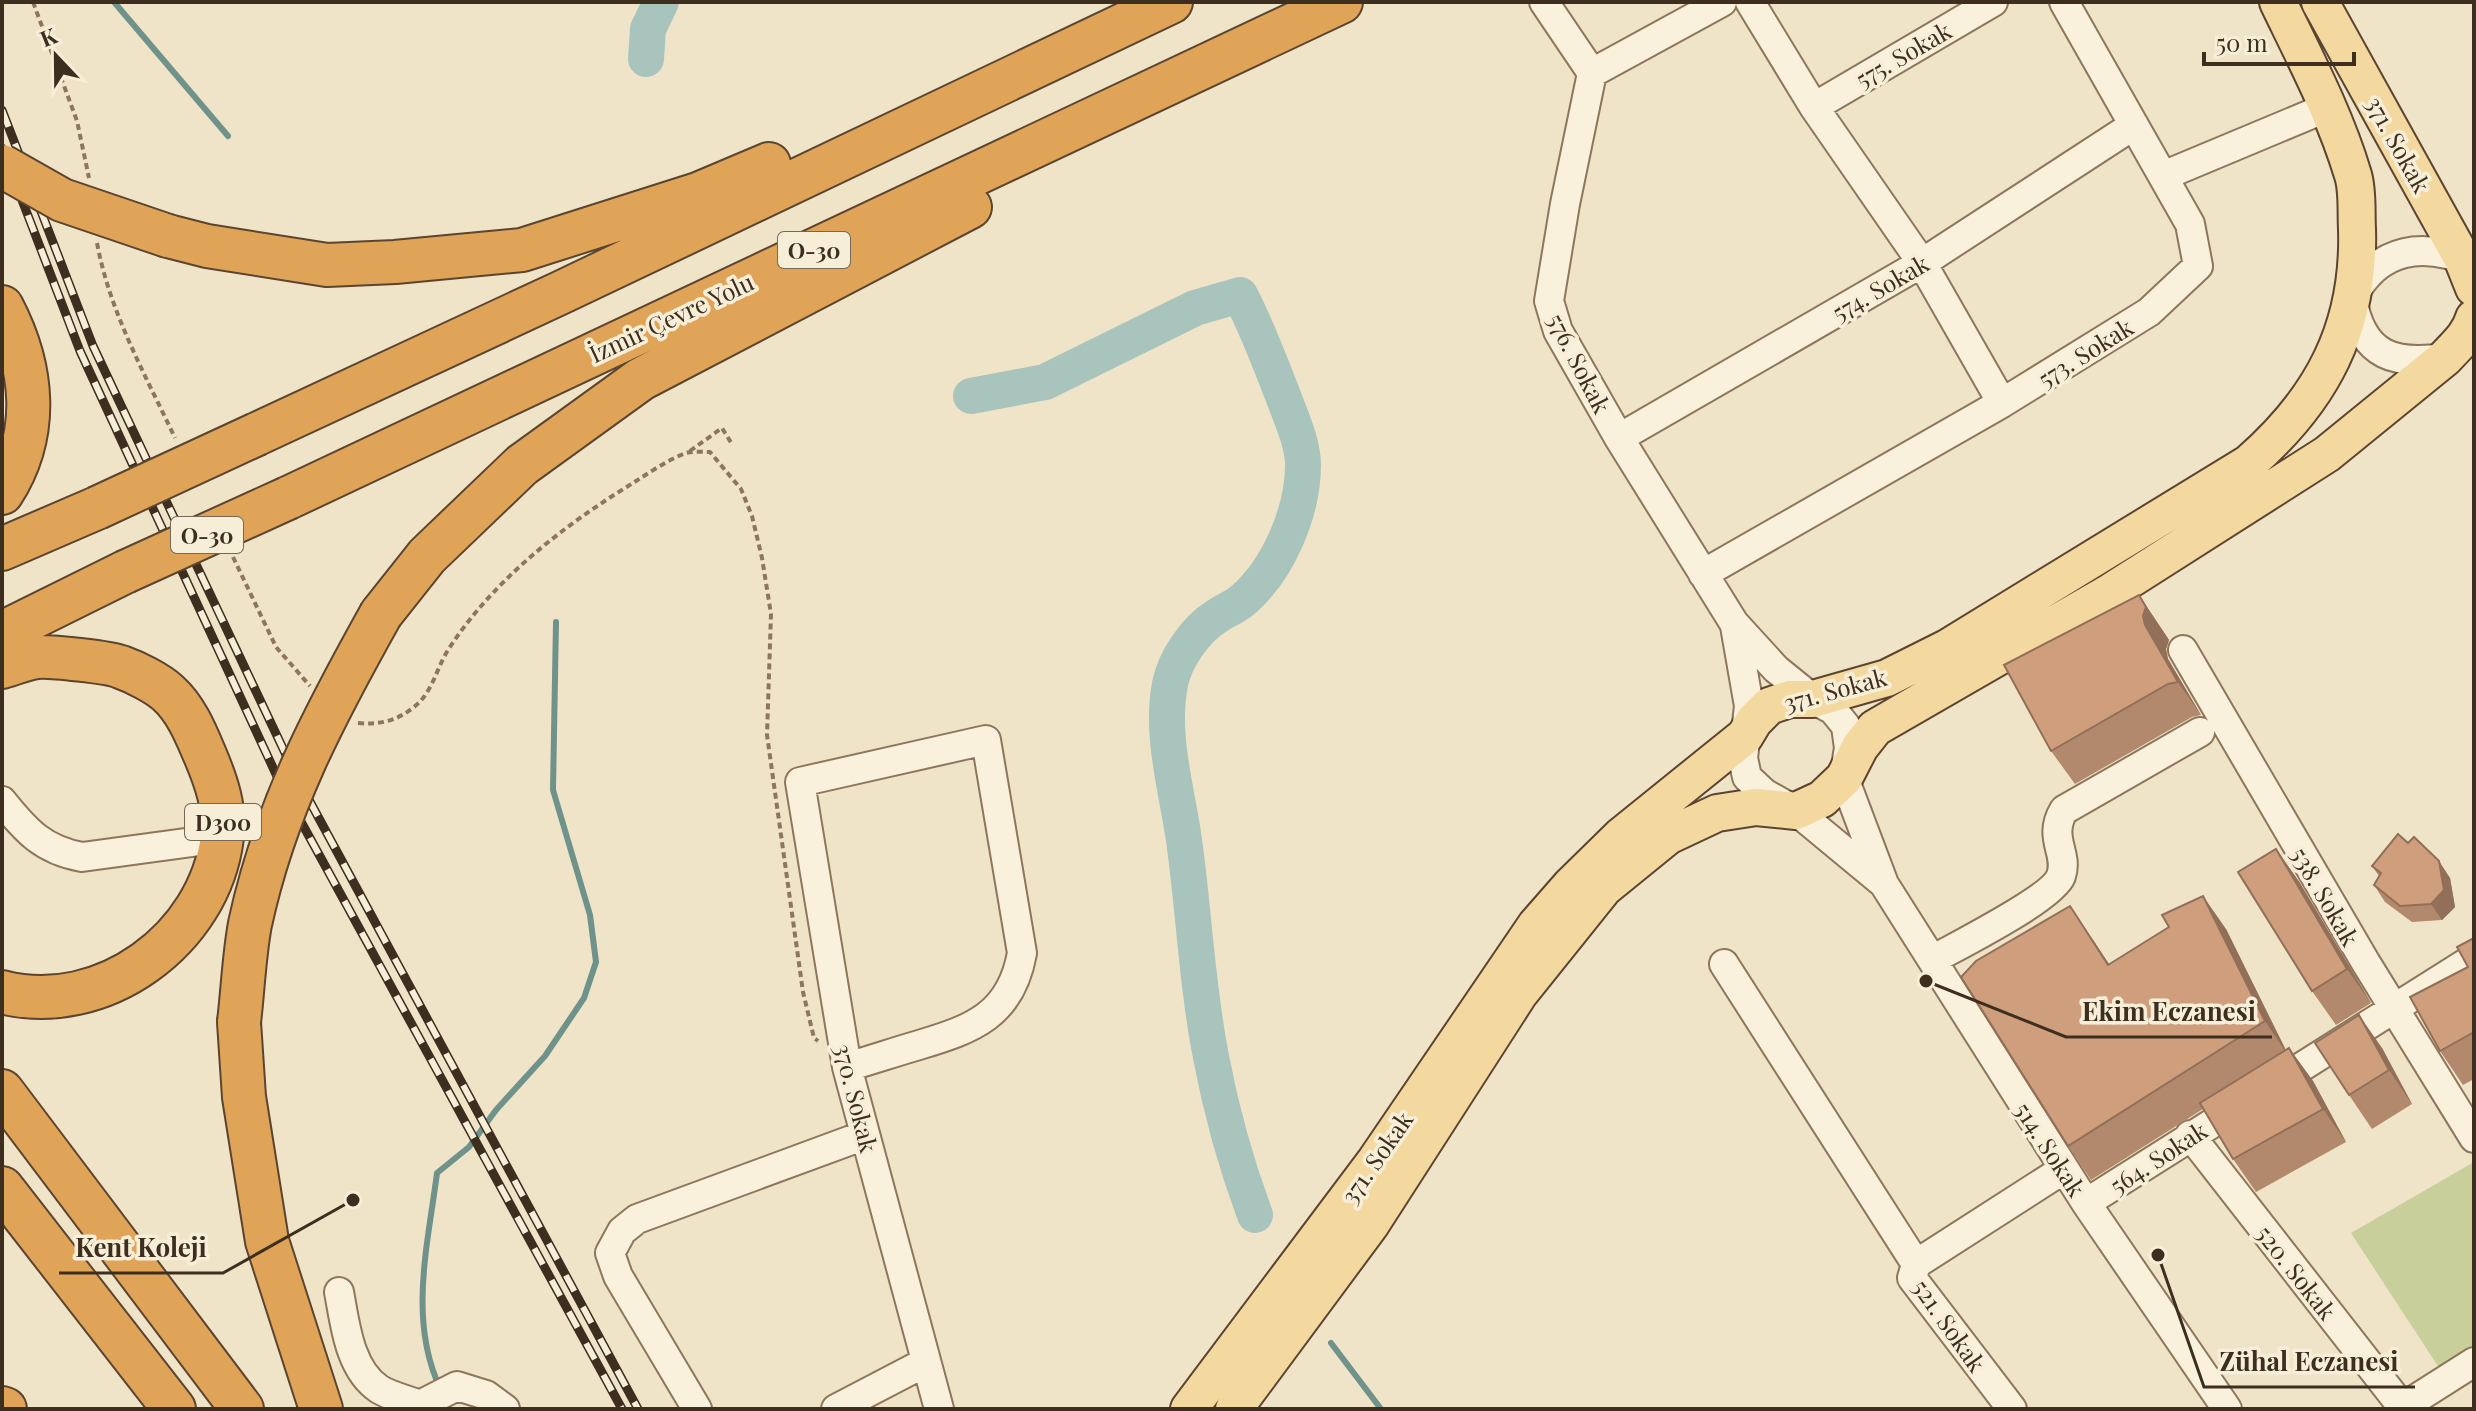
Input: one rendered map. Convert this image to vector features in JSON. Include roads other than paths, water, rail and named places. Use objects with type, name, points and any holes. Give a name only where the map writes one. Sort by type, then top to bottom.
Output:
[{"type":"highway","points":[[2,549],[257,434],[1171,2]]},
{"type":"highway","points":[[321,1409],[267,1241],[244,1097],[239,1022],[250,926],[281,814],[322,722],[381,614],[427,556],[522,465],[641,379],[1225,77],[1342,2]]},
{"type":"highway","name":"İzmir Çevre Yolu","points":[[2,633],[125,572],[1342,2]]},
{"type":"highway","points":[[2,166],[62,200],[207,246],[327,265],[395,262],[522,250],[698,194],[806,149],[975,96]]},
{"type":"highway","points":[[2,307],[23,354],[28,390],[26,434],[18,468],[2,493]]},
{"type":"highway","name":"D300","points":[[2,667],[36,657],[119,665],[168,692],[186,716],[210,766],[223,816],[222,838],[205,894],[164,949],[118,981],[93,988],[55,998],[2,992]]},
{"type":"highway","points":[[2,1091],[242,1409]]},
{"type":"highway","points":[[2,1188],[174,1409]]},
{"type":"main road","name":"371. Sokak","points":[[1189,1409],[1376,1160],[1536,925],[1621,836],[1745,736],[1769,706],[1790,699],[1813,699],[1887,678],[1947,648],[2249,463],[2278,437],[2323,379],[2338,349],[2352,298],[2357,251],[2355,178],[2328,107],[2278,2]]},
{"type":"main road","name":"371. Sokak","points":[[2320,2],[2470,270]]},
{"type":"main road","name":"371. Sokak","points":[[1234,1409],[1371,1224],[1519,994],[1604,888],[1668,836],[1717,813],[1756,807],[1796,811],[1822,799],[1844,778],[1860,747],[1875,728],[2112,591],[2327,454],[2460,355],[2461,342],[2474,318]]},
{"type":"street","points":[[1544,2],[1592,73],[1722,2]]},
{"type":"street","points":[[1750,2],[1814,107],[1922,263],[2002,403]]},
{"type":"street","name":"575. Sokak","points":[[1814,107],[1993,2]]},
{"type":"street","name":"573. Sokak","points":[[1703,574],[2002,403],[2149,312],[2198,266],[2190,224],[2064,2]]},
{"type":"street","name":"576. Sokak","points":[[1592,73],[1549,301],[1558,331],[1619,438],[1734,623]]},
{"type":"street","points":[[2163,176],[2328,107]]},
{"type":"street","name":"574. Sokak","points":[[1619,438],[1922,263],[2134,125]]},
{"type":"street","points":[[2460,355],[2412,362],[2384,354],[2371,342],[2355,318],[2352,298],[2370,270],[2407,252],[2435,251],[2470,270]]},
{"type":"street","points":[[1734,623],[1776,669],[1813,699],[1833,710],[1846,726],[1849,748],[1844,778],[1884,884]]},
{"type":"street","points":[[1734,623],[1749,706],[1743,758],[1747,777],[1764,793],[1796,811],[1884,884]]},
{"type":"street","name":"538. Sokak","points":[[2183,650],[2366,963],[2474,1138]]},
{"type":"street","points":[[1932,960],[2047,894],[2061,877],[2062,859],[2056,841],[2058,820],[2064,810],[2200,732]]},
{"type":"street","name":"370. Sokak","points":[[847,1067],[952,1036],[978,1024],[1009,993],[1015,980],[1022,953],[986,740],[800,782],[847,1067],[939,1409]]},
{"type":"street","points":[[2,801],[45,846],[82,857],[222,838]]},
{"type":"street","name":"514. Sokak","points":[[1884,884],[2086,1203],[2227,1409]]},
{"type":"street","name":"564. Sokak","points":[[2086,1203],[2474,958]]},
{"type":"street","points":[[1724,964],[1916,1264]]},
{"type":"street","points":[[697,1409],[618,1276],[610,1253],[622,1231],[637,1219],[865,1135]]},
{"type":"street","name":"520. Sokak","points":[[2190,1135],[2402,1408]]},
{"type":"street","name":"521. Sokak","points":[[2012,1409],[1912,1278],[1916,1264],[2064,1169]]},
{"type":"street","points":[[339,1292],[347,1334],[357,1363],[378,1388],[420,1405],[457,1386],[486,1395],[505,1409]]},
{"type":"street","points":[[836,1409],[926,1362]]},
{"type":"street","points":[[2402,1408],[2474,1362]]},
{"type":"waterway","points":[[114,2],[228,136]]},
{"type":"waterway","points":[[646,59],[648,29],[661,2]]},
{"type":"waterway","points":[[971,396],[1045,382],[1195,308],[1240,295],[1297,432],[1303,457],[1302,483],[1286,539],[1256,588],[1209,622],[1187,646],[1176,665],[1167,704],[1168,743],[1184,840],[1206,1030],[1224,1117],[1255,1215]]},
{"type":"waterway","points":[[440,1388],[430,1362],[423,1309],[423,1282],[437,1173],[469,1147],[496,1110],[545,1056],[584,998],[596,962],[590,915],[553,790],[556,622]]},
{"type":"waterway","points":[[1331,1343],[1381,1409]]},
{"type":"railway","points":[[2,110],[93,346],[295,774],[638,1409]]},
{"type":"railway","points":[[2,148],[80,351],[281,785],[622,1409]]},
{"type":"place","name":"Ekim Eczanesi","points":[[1926,981]]},
{"type":"place","name":"Kent Koleji","points":[[353,1200]]},
{"type":"place","name":"Zühal Eczanesi","points":[[2158,1255]]}]
